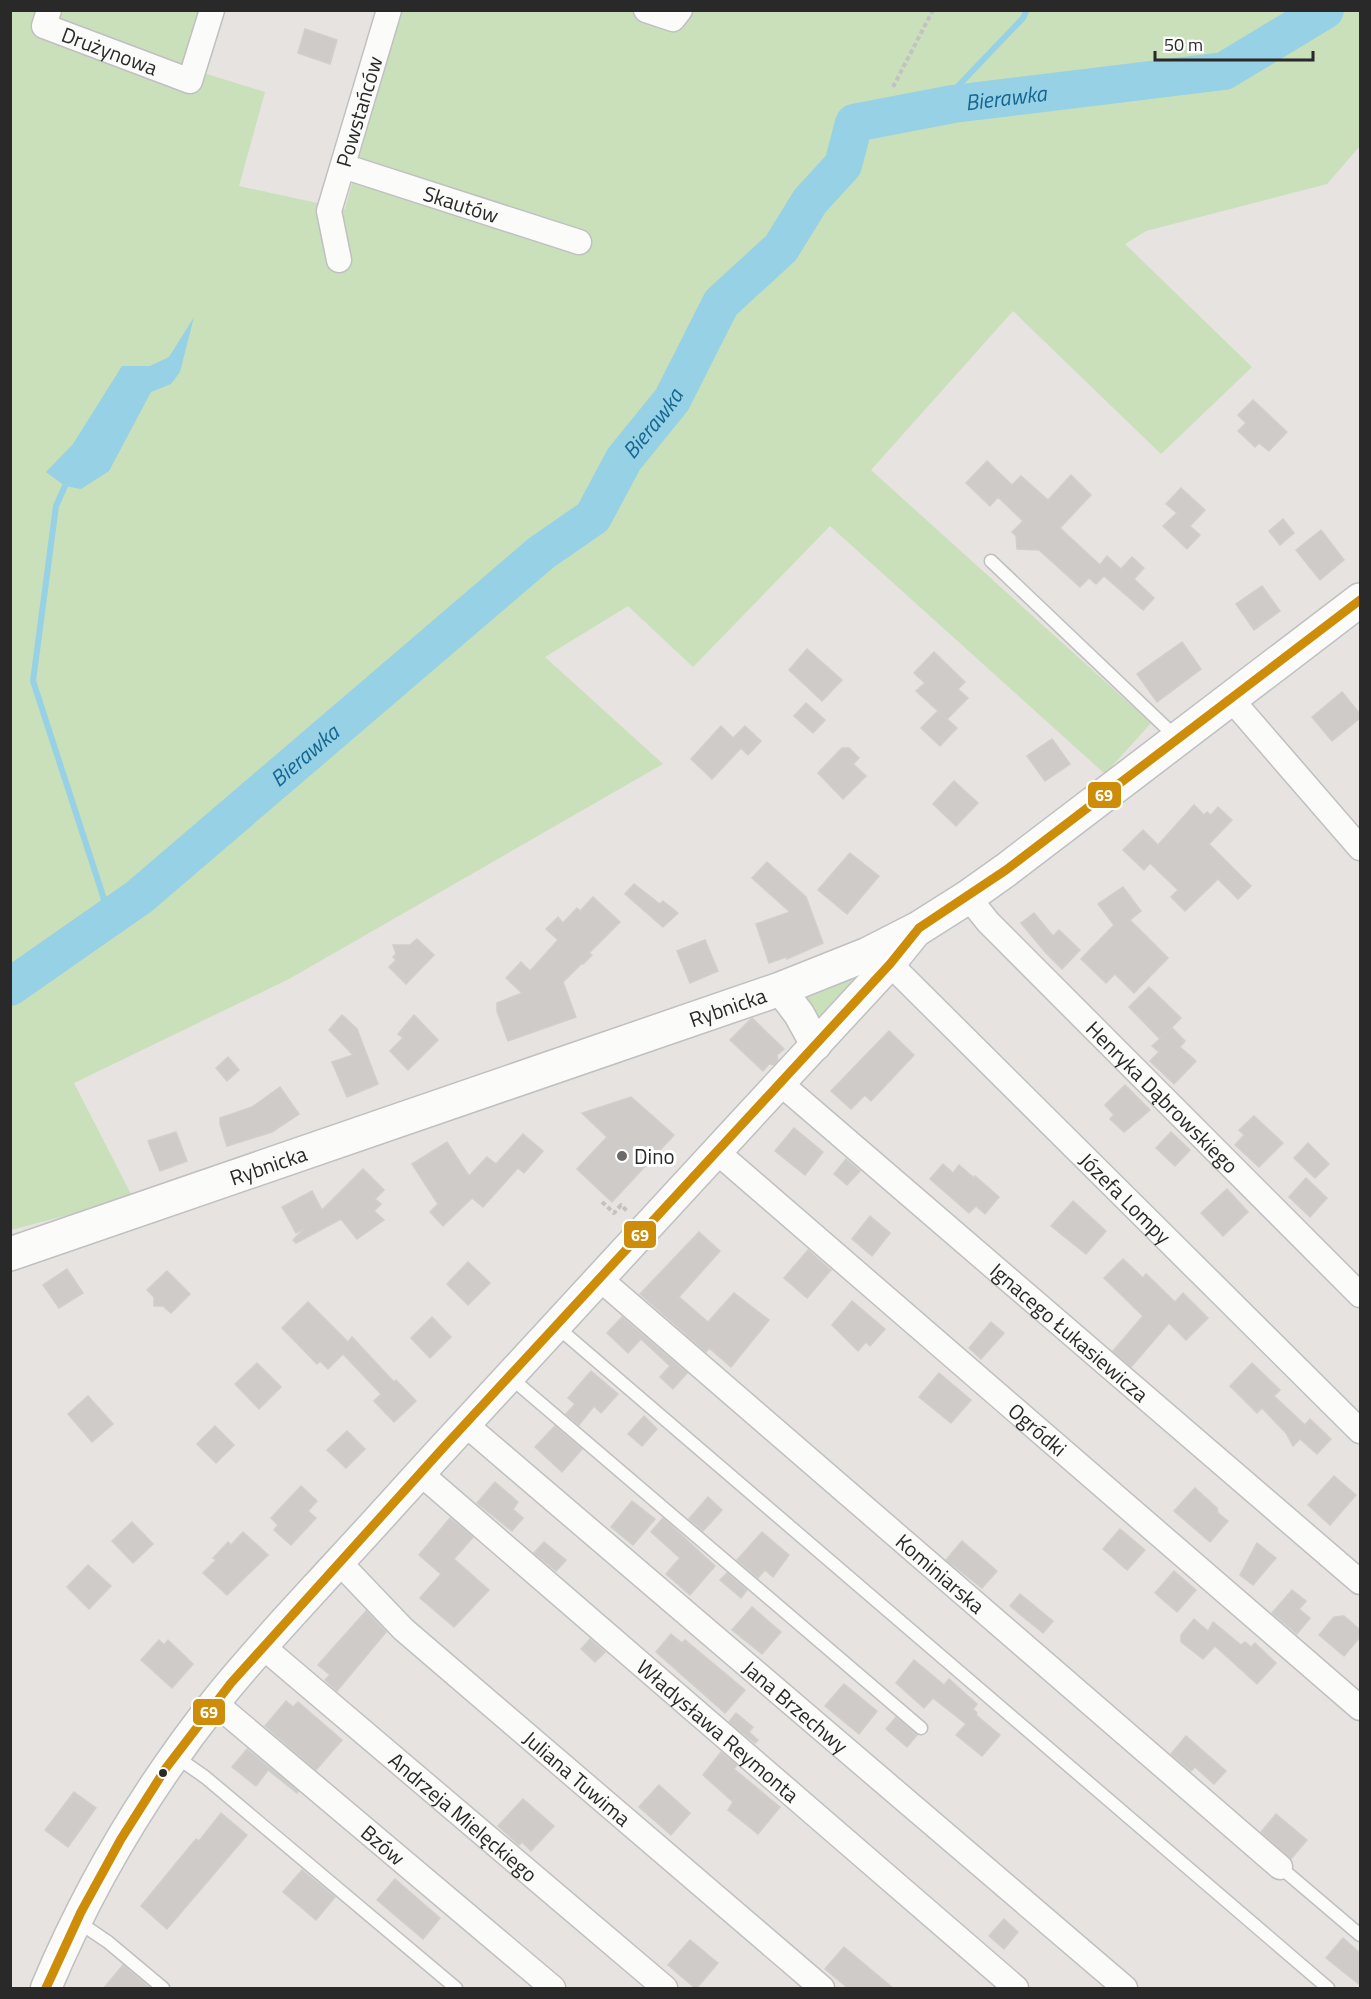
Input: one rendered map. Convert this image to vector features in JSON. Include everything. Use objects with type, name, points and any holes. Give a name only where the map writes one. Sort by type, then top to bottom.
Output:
[{"type":"main road","name":"Rybnicka","points":[[10,1254],[780,989],[868,954],[919,928],[968,897],[1360,600]]},
{"type":"street","name":"Drużynowa","points":[[49,10],[44,26],[190,81],[212,10]]},
{"type":"street","name":"Powstańców","points":[[339,260],[329,211],[389,10]]},
{"type":"street","points":[[646,10],[673,19],[680,10]]},
{"type":"street","name":"Skautów","points":[[343,166],[579,242]]},
{"type":"street","points":[[1231,699],[1360,848]]},
{"type":"street","name":"Henryka Dąbrowskiego","points":[[968,897],[988,922],[1360,1295]]},
{"type":"street","points":[[46,1989],[104,1869],[136,1814],[175,1756],[215,1703],[262,1646],[555,1325],[890,964],[919,928]]},
{"type":"street","name":"Józefa Lompy","points":[[890,964],[1360,1431]]},
{"type":"street","points":[[780,989],[816,1044]]},
{"type":"street","name":"Ignacego Łukasiewicza","points":[[780,1083],[1360,1582]]},
{"type":"street","name":"Ogródki","points":[[717,1152],[1360,1708]]},
{"type":"street","name":"Kominiarska","points":[[600,1279],[1280,1867]]},
{"type":"street","name":"Jana Brzechwy","points":[[465,1424],[1125,1989]]},
{"type":"street","name":"Władysława Reymonta","points":[[420,1473],[1016,1989]]},
{"type":"street","name":"Juliana Tuwima","points":[[339,1562],[403,1629],[822,1989]]},
{"type":"street","name":"Andrzeja Mielęckiego","points":[[262,1646],[665,1989]]},
{"type":"street","name":"Bzów","points":[[215,1703],[553,1989]]},
{"type":"lane","points":[[991,561],[1178,739]]},
{"type":"lane","points":[[555,1325],[1328,1989]]},
{"type":"lane","points":[[509,1376],[921,1728]]},
{"type":"lane","points":[[175,1756],[205,1776],[456,1989]]},
{"type":"lane","points":[[1280,1867],[1360,1935]]},
{"type":"lane","points":[[77,1922],[108,1942],[163,1989]]},
{"type":"path","points":[[893,87],[933,10]]},
{"type":"green space","points":[[11,11],[202,11],[200,72],[265,92],[239,186],[345,209],[399,11],[1360,11],[1360,146],[1327,184],[1146,231],[1125,244],[1252,367],[1161,454],[1013,311],[871,470],[1151,723],[1105,774],[830,526],[693,667],[628,606],[545,657],[663,764],[289,979],[74,1083],[133,1198],[11,1230]]},
{"type":"green space","points":[[856,977],[818,1022],[802,994]]},
{"type":"water","points":[[194,317],[180,372],[171,384],[151,392],[109,471],[81,489],[65,486],[46,472],[73,444],[122,366],[150,366],[169,357]]},
{"type":"building","points":[[305,29],[337,40],[330,64],[298,53]]},
{"type":"building","points":[[1253,400],[1287,432],[1269,451],[1259,443],[1255,447],[1238,431],[1246,423],[1238,415]]},
{"type":"building","points":[[987,461],[1012,485],[1021,476],[1048,500],[1071,475],[1091,495],[1060,528],[1100,565],[1107,556],[1121,569],[1132,557],[1144,568],[1134,579],[1154,598],[1143,610],[1104,576],[1096,584],[1089,578],[1080,587],[1039,550],[1017,549],[1016,536],[1012,532],[1023,521],[998,497],[990,506],[966,483]]},
{"type":"building","points":[[1181,488],[1205,510],[1190,526],[1200,535],[1187,549],[1163,526],[1177,513],[1166,504]]},
{"type":"building","points":[[1283,519],[1294,533],[1280,545],[1269,531]]},
{"type":"building","points":[[1321,530],[1344,560],[1320,580],[1296,550]]},
{"type":"building","points":[[1262,586],[1280,611],[1254,630],[1236,604]]},
{"type":"building","points":[[1182,642],[1201,669],[1157,702],[1137,674]]},
{"type":"building","points":[[807,649],[842,680],[822,701],[789,670]]},
{"type":"building","points":[[934,652],[965,682],[958,689],[968,698],[947,719],[916,691],[925,683],[914,673]]},
{"type":"building","points":[[1342,692],[1360,714],[1360,718],[1332,741],[1312,717]]},
{"type":"building","points":[[806,703],[825,720],[813,733],[794,716]]},
{"type":"building","points":[[938,711],[957,728],[940,746],[921,728]]},
{"type":"building","points":[[721,726],[733,738],[745,726],[761,741],[748,755],[741,748],[712,779],[691,759]]},
{"type":"building","points":[[1052,739],[1070,764],[1045,781],[1027,756]]},
{"type":"building","points":[[842,748],[849,748],[859,758],[853,764],[866,776],[843,799],[818,773]]},
{"type":"building","points":[[954,781],[978,803],[956,826],[933,804]]},
{"type":"building","points":[[1194,805],[1204,815],[1207,812],[1211,815],[1218,807],[1232,820],[1209,844],[1251,886],[1238,899],[1218,879],[1185,911],[1171,897],[1178,890],[1150,863],[1144,870],[1123,850],[1143,830],[1158,845]]},
{"type":"building","points":[[850,853],[879,876],[847,914],[818,890]]},
{"type":"building","points":[[767,862],[806,897],[823,943],[787,959],[786,957],[769,963],[756,924],[790,912],[752,878]]},
{"type":"building","points":[[634,884],[660,904],[663,901],[678,913],[663,927],[625,894]]},
{"type":"building","points":[[1123,887],[1141,911],[1130,920],[1168,958],[1134,993],[1115,974],[1106,983],[1081,959],[1114,925],[1098,904]]},
{"type":"building","points":[[593,897],[620,922],[589,953],[592,955],[583,964],[580,962],[581,964],[563,982],[576,1017],[508,1041],[497,1011],[497,1003],[522,993],[506,978],[521,962],[530,971],[558,940],[546,929],[558,917],[563,923],[577,908],[580,911]]},
{"type":"building","points":[[1034,913],[1053,936],[1059,930],[1080,950],[1062,969],[1021,923]]},
{"type":"building","points":[[417,939],[434,955],[406,984],[389,967],[396,960],[393,957],[396,954],[393,945],[410,945]]},
{"type":"building","points":[[705,940],[718,971],[690,983],[677,951]]},
{"type":"building","points":[[1149,987],[1181,1018],[1160,1039],[1129,1007]]},
{"type":"building","points":[[342,1015],[357,1029],[378,1084],[347,1097],[332,1062],[353,1055],[329,1030]]},
{"type":"building","points":[[414,1015],[438,1040],[408,1070],[390,1051],[403,1038],[398,1034]]},
{"type":"building","points":[[752,1018],[784,1049],[777,1055],[778,1060],[774,1065],[769,1064],[763,1071],[730,1040]]},
{"type":"building","points":[[1172,1028],[1185,1041],[1180,1047],[1196,1061],[1174,1084],[1150,1061],[1159,1052],[1152,1046]]},
{"type":"building","points":[[889,1031],[914,1055],[871,1101],[865,1095],[851,1109],[831,1091]]},
{"type":"building","points":[[228,1057],[239,1070],[227,1081],[216,1068]]},
{"type":"building","points":[[1125,1085],[1150,1110],[1124,1132],[1110,1119],[1114,1115],[1105,1105]]},
{"type":"building","points":[[280,1087],[299,1114],[272,1132],[227,1146],[220,1118],[252,1107]]},
{"type":"building","name":"Dino","points":[[631,1097],[674,1135],[612,1202],[577,1169],[607,1137],[582,1113]]},
{"type":"building","points":[[1254,1116],[1283,1143],[1259,1167],[1235,1145],[1244,1135],[1239,1130]]},
{"type":"building","points":[[794,1128],[823,1152],[805,1175],[775,1151]]},
{"type":"building","points":[[176,1132],[187,1161],[160,1171],[148,1141]]},
{"type":"building","points":[[1171,1132],[1190,1150],[1175,1166],[1156,1148]]},
{"type":"building","points":[[523,1134],[543,1151],[524,1173],[518,1168],[483,1207],[472,1198],[443,1226],[430,1212],[438,1204],[412,1164],[447,1142],[469,1176],[487,1157],[496,1164]]},
{"type":"building","points":[[1308,1143],[1329,1164],[1315,1178],[1294,1158]]},
{"type":"building","points":[[846,1159],[860,1171],[847,1185],[834,1174]]},
{"type":"building","points":[[943,1164],[953,1173],[959,1165],[999,1197],[985,1214],[976,1206],[969,1213],[930,1179]]},
{"type":"building","points":[[363,1169],[384,1190],[375,1199],[381,1204],[374,1211],[384,1220],[357,1239],[341,1219],[296,1243],[293,1240],[305,1228],[296,1233],[282,1207],[312,1191],[322,1210]]},
{"type":"building","points":[[1306,1178],[1327,1198],[1310,1217],[1289,1197]]},
{"type":"building","points":[[1227,1189],[1248,1212],[1223,1236],[1201,1213]]},
{"type":"building","points":[[1073,1201],[1106,1231],[1086,1254],[1051,1226]]},
{"type":"building","points":[[870,1216],[890,1233],[872,1256],[852,1239]]},
{"type":"building","points":[[699,1232],[720,1251],[679,1297],[708,1322],[734,1293],[769,1320],[731,1367],[709,1348],[706,1352],[640,1294]]},
{"type":"building","points":[[808,1250],[831,1270],[807,1298],[784,1278]]},
{"type":"building","points":[[1123,1259],[1143,1278],[1146,1274],[1175,1302],[1183,1293],[1208,1318],[1186,1340],[1169,1323],[1131,1367],[1113,1351],[1143,1316],[1104,1278]]},
{"type":"building","points":[[468,1262],[490,1283],[468,1305],[447,1284]]},
{"type":"building","points":[[67,1269],[83,1293],[59,1308],[43,1285]]},
{"type":"building","points":[[167,1271],[190,1294],[171,1313],[163,1306],[154,1306],[154,1297],[147,1290]]},
{"type":"building","points":[[852,1301],[885,1329],[870,1346],[866,1342],[858,1351],[832,1325]]},
{"type":"building","points":[[308,1302],[348,1342],[352,1337],[394,1382],[396,1380],[416,1401],[394,1422],[374,1401],[381,1394],[343,1354],[328,1369],[320,1361],[317,1364],[282,1328]]},
{"type":"building","points":[[432,1317],[451,1337],[430,1358],[411,1338]]},
{"type":"building","points":[[622,1317],[687,1373],[673,1389],[660,1377],[670,1366],[641,1339],[628,1353],[607,1333]]},
{"type":"building","points":[[991,1322],[1004,1333],[981,1359],[969,1348]]},
{"type":"building","points":[[257,1363],[281,1387],[259,1409],[235,1384]]},
{"type":"building","points":[[1252,1363],[1280,1390],[1274,1396],[1305,1425],[1310,1419],[1331,1439],[1317,1454],[1300,1439],[1293,1446],[1286,1433],[1262,1408],[1257,1413],[1230,1386]]},
{"type":"building","points":[[591,1371],[618,1394],[601,1413],[594,1406],[579,1425],[566,1414],[575,1404],[568,1398]]},
{"type":"building","points":[[939,1373],[971,1400],[951,1423],[919,1397]]},
{"type":"building","points":[[88,1396],[113,1424],[92,1442],[68,1414]]},
{"type":"building","points":[[644,1416],[657,1429],[642,1446],[628,1434]]},
{"type":"building","points":[[215,1426],[234,1445],[216,1463],[197,1444]]},
{"type":"building","points":[[555,1426],[582,1449],[562,1472],[535,1447]]},
{"type":"building","points":[[347,1431],[365,1449],[346,1468],[327,1450]]},
{"type":"building","points":[[1334,1476],[1356,1495],[1330,1525],[1308,1505]]},
{"type":"building","points":[[495,1482],[518,1502],[513,1509],[523,1518],[512,1531],[477,1503]]},
{"type":"building","points":[[301,1486],[317,1501],[308,1511],[316,1518],[291,1545],[274,1530],[278,1525],[271,1518]]},
{"type":"building","points":[[1195,1488],[1228,1521],[1210,1542],[1174,1511]]},
{"type":"building","points":[[708,1497],[722,1510],[703,1531],[689,1519]]},
{"type":"building","points":[[632,1501],[655,1519],[633,1545],[611,1527]]},
{"type":"building","points":[[450,1518],[473,1537],[454,1559],[489,1590],[454,1627],[420,1598],[441,1574],[419,1555]]},
{"type":"building","points":[[663,1518],[715,1566],[690,1595],[666,1574],[680,1558],[651,1532]]},
{"type":"building","points":[[132,1522],[153,1544],[133,1563],[112,1541]]},
{"type":"building","points":[[1120,1529],[1145,1550],[1127,1570],[1103,1549]]},
{"type":"building","points":[[243,1532],[268,1555],[227,1595],[203,1573],[216,1560],[213,1558],[228,1542],[231,1545]]},
{"type":"building","points":[[762,1532],[789,1555],[773,1577],[765,1570],[758,1578],[737,1560]]},
{"type":"building","points":[[962,1541],[997,1571],[982,1588],[946,1560]]},
{"type":"building","points":[[544,1542],[566,1560],[556,1571],[534,1553]]},
{"type":"building","points":[[1257,1543],[1276,1558],[1253,1585],[1240,1575]]},
{"type":"building","points":[[88,1565],[111,1586],[89,1609],[67,1587]]},
{"type":"building","points":[[1174,1571],[1196,1590],[1177,1612],[1155,1593]]},
{"type":"building","points":[[727,1573],[747,1590],[741,1598],[720,1580]]},
{"type":"building","points":[[1292,1590],[1306,1601],[1299,1609],[1310,1618],[1297,1634],[1272,1613]]},
{"type":"building","points":[[1020,1594],[1053,1621],[1043,1633],[1010,1606]]},
{"type":"building","points":[[752,1607],[781,1632],[762,1654],[732,1630]]},
{"type":"building","points":[[366,1611],[386,1632],[337,1691],[325,1680],[330,1675],[318,1665]]},
{"type":"building","points":[[1344,1616],[1360,1630],[1360,1637],[1344,1656],[1319,1635],[1334,1617]]},
{"type":"building","points":[[1194,1619],[1208,1631],[1213,1622],[1241,1645],[1245,1642],[1251,1647],[1255,1643],[1276,1663],[1257,1684],[1215,1646],[1203,1659],[1181,1642],[1181,1635]]},
{"type":"building","points":[[671,1634],[682,1643],[685,1640],[745,1690],[725,1713],[656,1652]]},
{"type":"building","points":[[590,1639],[605,1652],[595,1662],[581,1649]]},
{"type":"building","points":[[159,1640],[164,1645],[168,1640],[193,1664],[172,1688],[141,1660]]},
{"type":"building","points":[[914,1660],[944,1685],[949,1679],[977,1704],[973,1709],[976,1715],[1000,1735],[982,1756],[956,1735],[966,1724],[933,1698],[924,1708],[896,1683]]},
{"type":"building","points":[[844,1684],[877,1711],[859,1734],[825,1706]]},
{"type":"building","points":[[286,1701],[293,1707],[298,1702],[342,1740],[316,1770],[265,1726]]},
{"type":"building","points":[[736,1713],[753,1727],[749,1732],[758,1740],[755,1743],[729,1722]]},
{"type":"building","points":[[896,1717],[917,1735],[907,1747],[886,1729]]},
{"type":"building","points":[[1186,1736],[1226,1771],[1214,1784],[1195,1767],[1191,1771],[1171,1754]]},
{"type":"building","points":[[247,1749],[298,1791],[297,1793],[268,1770],[256,1786],[232,1767]]},
{"type":"building","points":[[721,1752],[737,1765],[734,1769],[780,1807],[758,1834],[728,1810],[733,1802],[703,1775]]},
{"type":"building","points":[[659,1785],[690,1813],[671,1835],[639,1807]]},
{"type":"building","points":[[74,1792],[96,1808],[68,1847],[45,1830]]},
{"type":"building","points":[[523,1799],[554,1826],[531,1851],[522,1842],[519,1845],[498,1826]]},
{"type":"building","points":[[221,1813],[247,1835],[167,1929],[141,1906],[196,1839],[199,1841]]},
{"type":"building","points":[[1276,1814],[1307,1840],[1291,1859],[1261,1832]]},
{"type":"building","points":[[302,1870],[335,1897],[316,1920],[283,1892]]},
{"type":"building","points":[[395,1879],[440,1918],[423,1939],[377,1900]]},
{"type":"building","points":[[1004,1919],[1018,1932],[1004,1949],[989,1936]]},
{"type":"building","points":[[1343,1938],[1360,1953],[1360,1985],[1326,1958]]},
{"type":"building","points":[[690,1940],[718,1963],[696,1989],[668,1965]]},
{"type":"building","points":[[844,1947],[894,1989],[849,1989],[825,1969]]},
{"type":"building","points":[[123,1965],[151,1989],[103,1989]]},
{"type":"waterway","points":[[937,108],[1023,18],[1027,10]]},
{"type":"waterway","name":"Bierawka","points":[[10,987],[139,897],[541,553],[593,517],[624,459],[672,400],[721,303],[781,248],[810,201],[843,165],[854,123],[953,104],[1224,71],[1325,10]]},
{"type":"waterway","points":[[65,486],[56,506],[33,681],[103,896],[108,919]]},
{"type":"transit line","name":"69","points":[[46,1988],[81,1912],[121,1839],[166,1768],[231,1683],[443,1448],[890,964],[919,928],[1006,870],[1360,600]]},
{"type":"place","name":"Dino","points":[[622,1156]]}]
